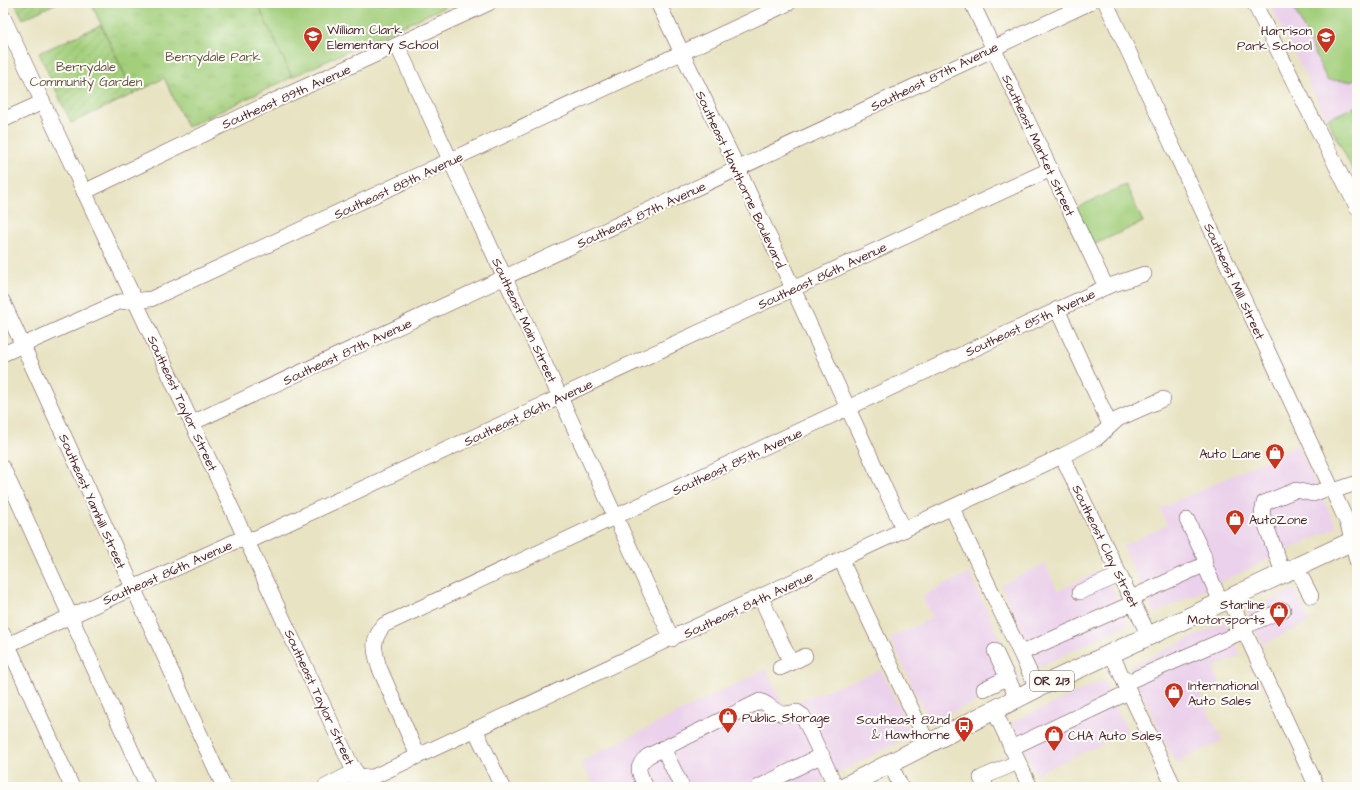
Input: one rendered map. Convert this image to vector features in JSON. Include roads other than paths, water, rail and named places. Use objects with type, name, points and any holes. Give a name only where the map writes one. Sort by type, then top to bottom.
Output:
[{"type":"main road","name":"OR 213","points":[[844,787],[1037,688],[1355,540]]},
{"type":"street","name":"Southeast 89th Avenue","points":[[84,192],[246,114],[489,3]]},
{"type":"street","name":"Southeast Hawthorne Boulevard","points":[[658,3],[738,169],[847,409],[904,530]]},
{"type":"street","name":"Southeast 88th Avenue","points":[[3,354],[119,302],[151,299],[452,161],[789,3]]},
{"type":"street","name":"Southeast Market Street","points":[[972,3],[1106,287]]},
{"type":"street","name":"Southeast 87th Avenue","points":[[192,423],[506,278],[1089,3]]},
{"type":"street","name":"Southeast Mill Street","points":[[1106,3],[1348,524],[1355,540],[1357,561]]},
{"type":"street","points":[[1254,3],[1357,207]]},
{"type":"street","name":"Southeast Taylor Street","points":[[3,17],[351,765],[363,782]]},
{"type":"street","name":"Southeast Main Street","points":[[397,45],[452,161],[560,398],[617,517],[672,639]]},
{"type":"street","points":[[3,120],[43,102]]},
{"type":"street","name":"Southeast 86th Avenue","points":[[5,642],[70,616],[236,541],[256,538],[1051,169]]},
{"type":"street","name":"Southeast 85th Avenue","points":[[418,756],[379,667],[375,652],[377,633],[384,625],[617,517],[1057,309],[1106,287],[1144,274]]},
{"type":"street","name":"Southeast Yamhill Street","points":[[3,302],[224,787]]},
{"type":"street","points":[[1057,309],[1110,425]]},
{"type":"street","name":"Southeast 84th Avenue","points":[[325,787],[346,776],[363,782],[761,598],[1062,456],[1097,438],[1118,419],[1162,399]]},
{"type":"street","name":"Southeast Clay Street","points":[[1062,456],[1149,636]]},
{"type":"street","points":[[3,468],[148,787]]},
{"type":"street","points":[[1311,596],[1290,570],[1262,514],[1262,507],[1264,503],[1296,490],[1314,494],[1357,482]]},
{"type":"street","points":[[952,508],[1037,688]]},
{"type":"street","points":[[1187,520],[1204,556],[1206,566],[1243,629],[1317,787]]},
{"type":"street","points":[[841,560],[928,744]]},
{"type":"street","points":[[1021,653],[1132,601],[1199,567],[1206,566]]},
{"type":"street","points":[[1080,592],[1120,575]]},
{"type":"street","points":[[761,598],[792,662]]},
{"type":"street","points":[[1012,748],[1127,687],[1283,610]]},
{"type":"street","points":[[5,642],[72,787]]},
{"type":"street","points":[[995,651],[1017,698]]},
{"type":"street","points":[[1111,653],[1174,787]]},
{"type":"street","points":[[984,689],[1008,678]]},
{"type":"street","points":[[646,787],[640,774],[640,763],[648,756],[760,701],[784,714],[794,712],[800,713],[822,755],[836,787]]},
{"type":"street","points":[[994,710],[1030,787]]},
{"type":"street","points":[[475,729],[502,787]]},
{"type":"street","points":[[663,748],[682,787]]},
{"type":"street","points":[[759,787],[822,755]]},
{"type":"street","points":[[986,787],[982,778],[1018,762]]},
{"type":"street","points":[[890,763],[901,787]]},
{"type":"place","name":"William Clark Elementary School","points":[[313,53]]},
{"type":"place","name":"Harrison Park School","points":[[1326,54]]},
{"type":"place","name":"Auto Lane","points":[[1275,470]]},
{"type":"place","name":"AutoZone","points":[[1235,536]]},
{"type":"place","name":"Starline Motorsports","points":[[1279,628]]},
{"type":"place","name":"International Auto Sales","points":[[1174,709]]},
{"type":"place","name":"Public Storage","points":[[728,734]]},
{"type":"place","name":"Southeast 82nd & Hawthorne","points":[[964,743]]},
{"type":"place","name":"CHA Auto Sales","points":[[1054,752]]},
{"type":"park label","name":"Berrydale Park","points":[[213,56]]},
{"type":"park label","name":"Berrydale Community Garden","points":[[86,74]]}]
